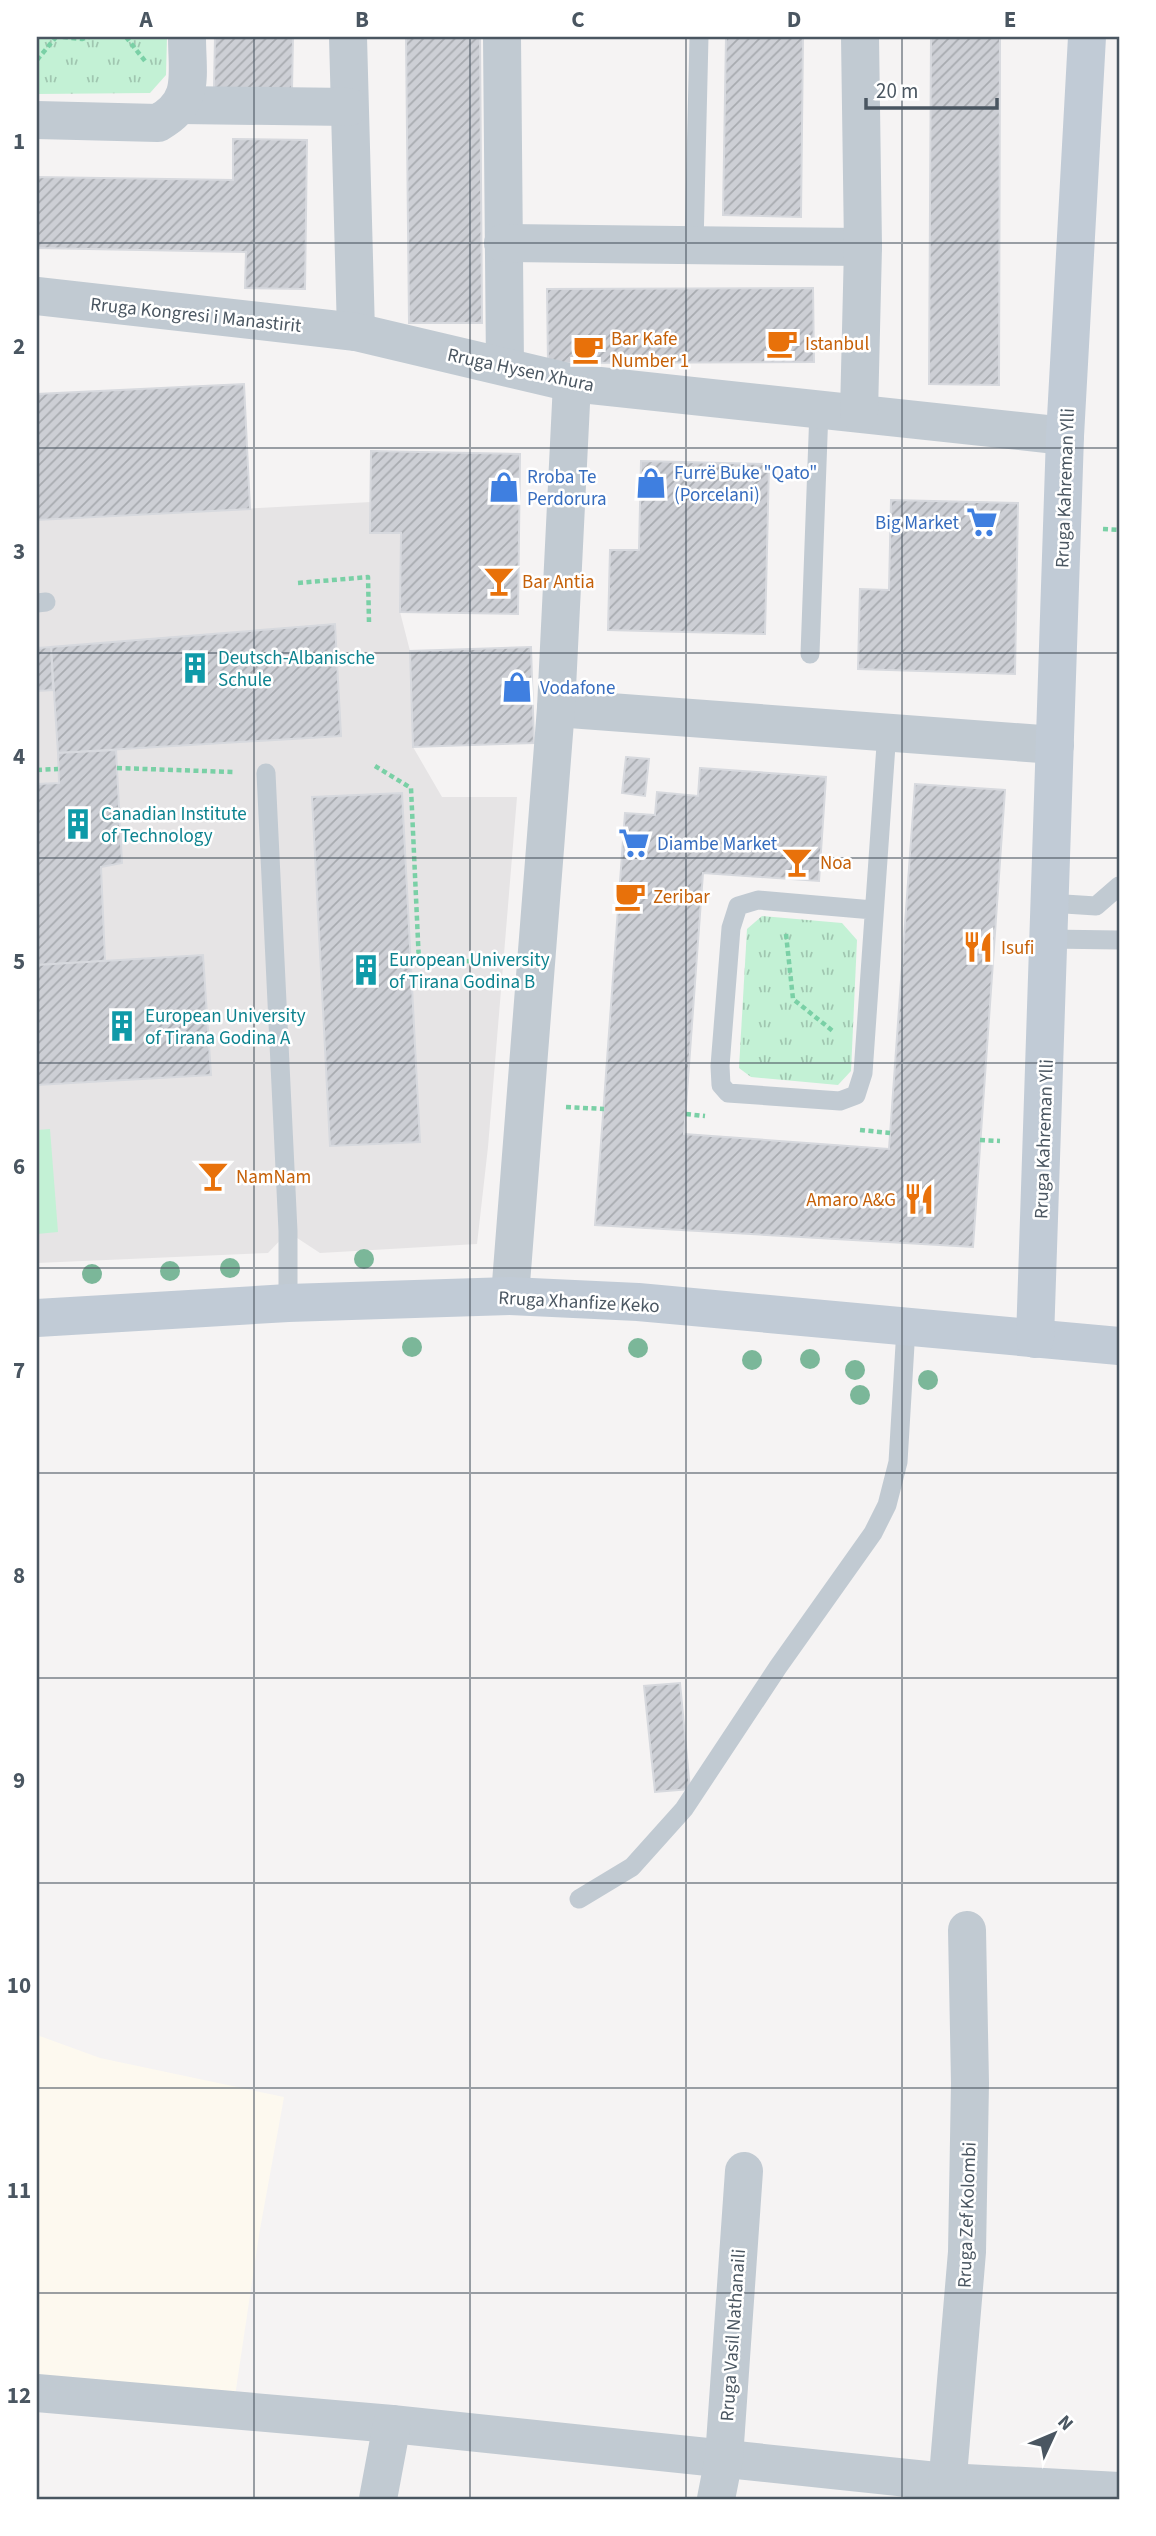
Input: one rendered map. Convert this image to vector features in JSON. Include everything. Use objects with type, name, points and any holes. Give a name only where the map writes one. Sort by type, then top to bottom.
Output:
[{"type":"street","points":[[37,120],[158,123],[170,117],[181,106],[187,94],[187,37]]},
{"type":"street","points":[[348,37],[356,332]]},
{"type":"street","points":[[502,37],[505,366]]},
{"type":"street","points":[[859,413],[863,247],[860,37]]},
{"type":"street","name":"Rruga Kahreman Ylli","points":[[1035,1339],[1065,436],[1087,37]]},
{"type":"street","points":[[181,106],[349,107]]},
{"type":"street","points":[[503,243],[863,247]]},
{"type":"street","name":"Rruga Kongresi i Manastirit","points":[[37,296],[356,332]]},
{"type":"street","name":"Rruga Hysen Xhura","points":[[356,332],[572,383],[1065,436]]},
{"type":"street","points":[[510,1296],[556,708],[572,383]]},
{"type":"street","points":[[556,708],[1055,745]]},
{"type":"street","name":"Rruga Xhanfize Keko","points":[[37,1318],[288,1303],[510,1296],[638,1302],[1119,1346]]},
{"type":"street","name":"Rruga Zef Kolombi","points":[[946,2491],[967,2252],[970,2083],[967,1930]]},
{"type":"street","name":"Rruga Vasil Nathanaili","points":[[716,2499],[724,2458],[744,2171]]},
{"type":"street","points":[[37,2393],[392,2424],[724,2458],[946,2491],[1119,2491]]},
{"type":"street","points":[[378,2499],[392,2424]]},
{"type":"lane","points":[[694,245],[699,37]]},
{"type":"lane","points":[[810,654],[819,410]]},
{"type":"lane","points":[[873,909],[748,901],[738,906],[734,916],[720,1066],[720,1085],[728,1093],[840,1101],[856,1095],[863,1073],[887,731]]},
{"type":"lane","points":[[265,773],[288,1231],[288,1303]]},
{"type":"lane","points":[[1048,921],[1096,906],[1119,886]]},
{"type":"lane","points":[[1048,921],[1119,940]]},
{"type":"lane","points":[[579,1899],[632,1867],[684,1809],[778,1667],[873,1533],[887,1505],[898,1462],[906,1328]]},
{"type":"path","points":[[37,60],[56,37]]},
{"type":"path","points":[[63,37],[89,37]]},
{"type":"path","points":[[298,583],[368,577],[369,622]]},
{"type":"path","points":[[375,766],[411,788],[419,963],[470,961]]},
{"type":"path","points":[[117,768],[265,773]]},
{"type":"path","points":[[37,770],[58,769]]},
{"type":"path","points":[[782,902],[793,999],[864,1057]]},
{"type":"shaded area","points":[[371,502],[370,532],[401,533],[400,612],[410,651],[413,747],[442,797],[517,797],[488,1147],[477,1244],[320,1253],[288,1232],[268,1253],[37,1263],[37,520]]},
{"type":"shaded area","points":[[37,2035],[100,2058],[284,2097],[259,2235],[235,2396],[37,2379]]},
{"type":"green space","points":[[37,37],[167,37],[166,75],[150,93],[37,94]]},
{"type":"green space","points":[[762,916],[842,923],[857,940],[851,1071],[838,1085],[751,1077],[739,1068],[747,929]]},
{"type":"green space","points":[[50,1129],[58,1232],[37,1234],[37,1130]]},
{"type":"building","points":[[215,37],[293,37],[292,90],[214,88]]},
{"type":"building","points":[[406,37],[480,37],[482,323],[409,323]]},
{"type":"building","points":[[726,37],[803,37],[801,217],[723,215]]},
{"type":"building","points":[[931,37],[1000,37],[999,385],[929,384]]},
{"type":"building","points":[[233,139],[307,140],[305,289],[245,288],[246,252],[37,248],[37,177],[233,180]]},
{"type":"building","points":[[813,288],[814,362],[548,363],[547,289]]},
{"type":"building","points":[[244,384],[250,509],[37,520],[37,394]]},
{"type":"building","points":[[371,451],[520,454],[518,614],[400,612],[401,533],[370,533]]},
{"type":"building","points":[[641,461],[769,464],[765,634],[608,630],[610,550],[639,550]]},
{"type":"building","points":[[891,500],[1018,503],[1015,674],[858,669],[860,589],[889,590]]},
{"type":"building","name":"Deutsch-Albanische Schule","points":[[335,624],[341,736],[58,753],[51,647]]},
{"type":"building","points":[[51,647],[53,690],[37,691],[37,648]]},
{"type":"building","points":[[531,647],[534,743],[413,747],[410,651]]},
{"type":"building","name":"Canadian Institute of Technology","points":[[116,750],[122,863],[101,867],[105,961],[37,965],[37,784],[59,783],[58,753]]},
{"type":"building","points":[[626,757],[649,759],[645,796],[622,793]]},
{"type":"building","points":[[700,768],[826,777],[819,881],[703,873],[684,1134],[889,1149],[915,784],[1005,790],[973,1247],[595,1225],[625,813],[655,815],[657,792],[698,796]]},
{"type":"building","name":"European University of Tirana Godina B","points":[[402,793],[420,1142],[330,1146],[312,797]]},
{"type":"building","name":"European University of Tirana Godina A","points":[[203,955],[211,1075],[37,1085],[37,965]]},
{"type":"building","points":[[680,1683],[690,1789],[655,1792],[644,1686]]},
{"type":"place","name":"Istanbul","points":[[782,343]]},
{"type":"place","name":"Bar Kafe Number 1","points":[[588,349]]},
{"type":"place","name":"Furrë Buke \"Qato\" (Porcelani)","points":[[651,483]]},
{"type":"place","name":"Rroba Te Perdorura","points":[[504,487]]},
{"type":"place","name":"Big Market","points":[[982,522]]},
{"type":"place","name":"Bar Antia","points":[[499,581]]},
{"type":"place","name":"Deutsch-Albanische Schule","points":[[195,668]]},
{"type":"place","name":"Vodafone","points":[[517,687]]},
{"type":"place","name":"Canadian Institute of Technology","points":[[78,824]]},
{"type":"place","name":"Diambe Market","points":[[634,843]]},
{"type":"place","name":"Noa","points":[[797,862]]},
{"type":"place","name":"Zeribar","points":[[630,896]]},
{"type":"place","name":"Isufi","points":[[978,947]]},
{"type":"place","name":"European University of Tirana Godina B","points":[[366,970]]},
{"type":"place","name":"European University of Tirana Godina A","points":[[122,1026]]},
{"type":"place","name":"NamNam","points":[[213,1176]]},
{"type":"place","name":"Amaro A&G","points":[[919,1199]]}]
